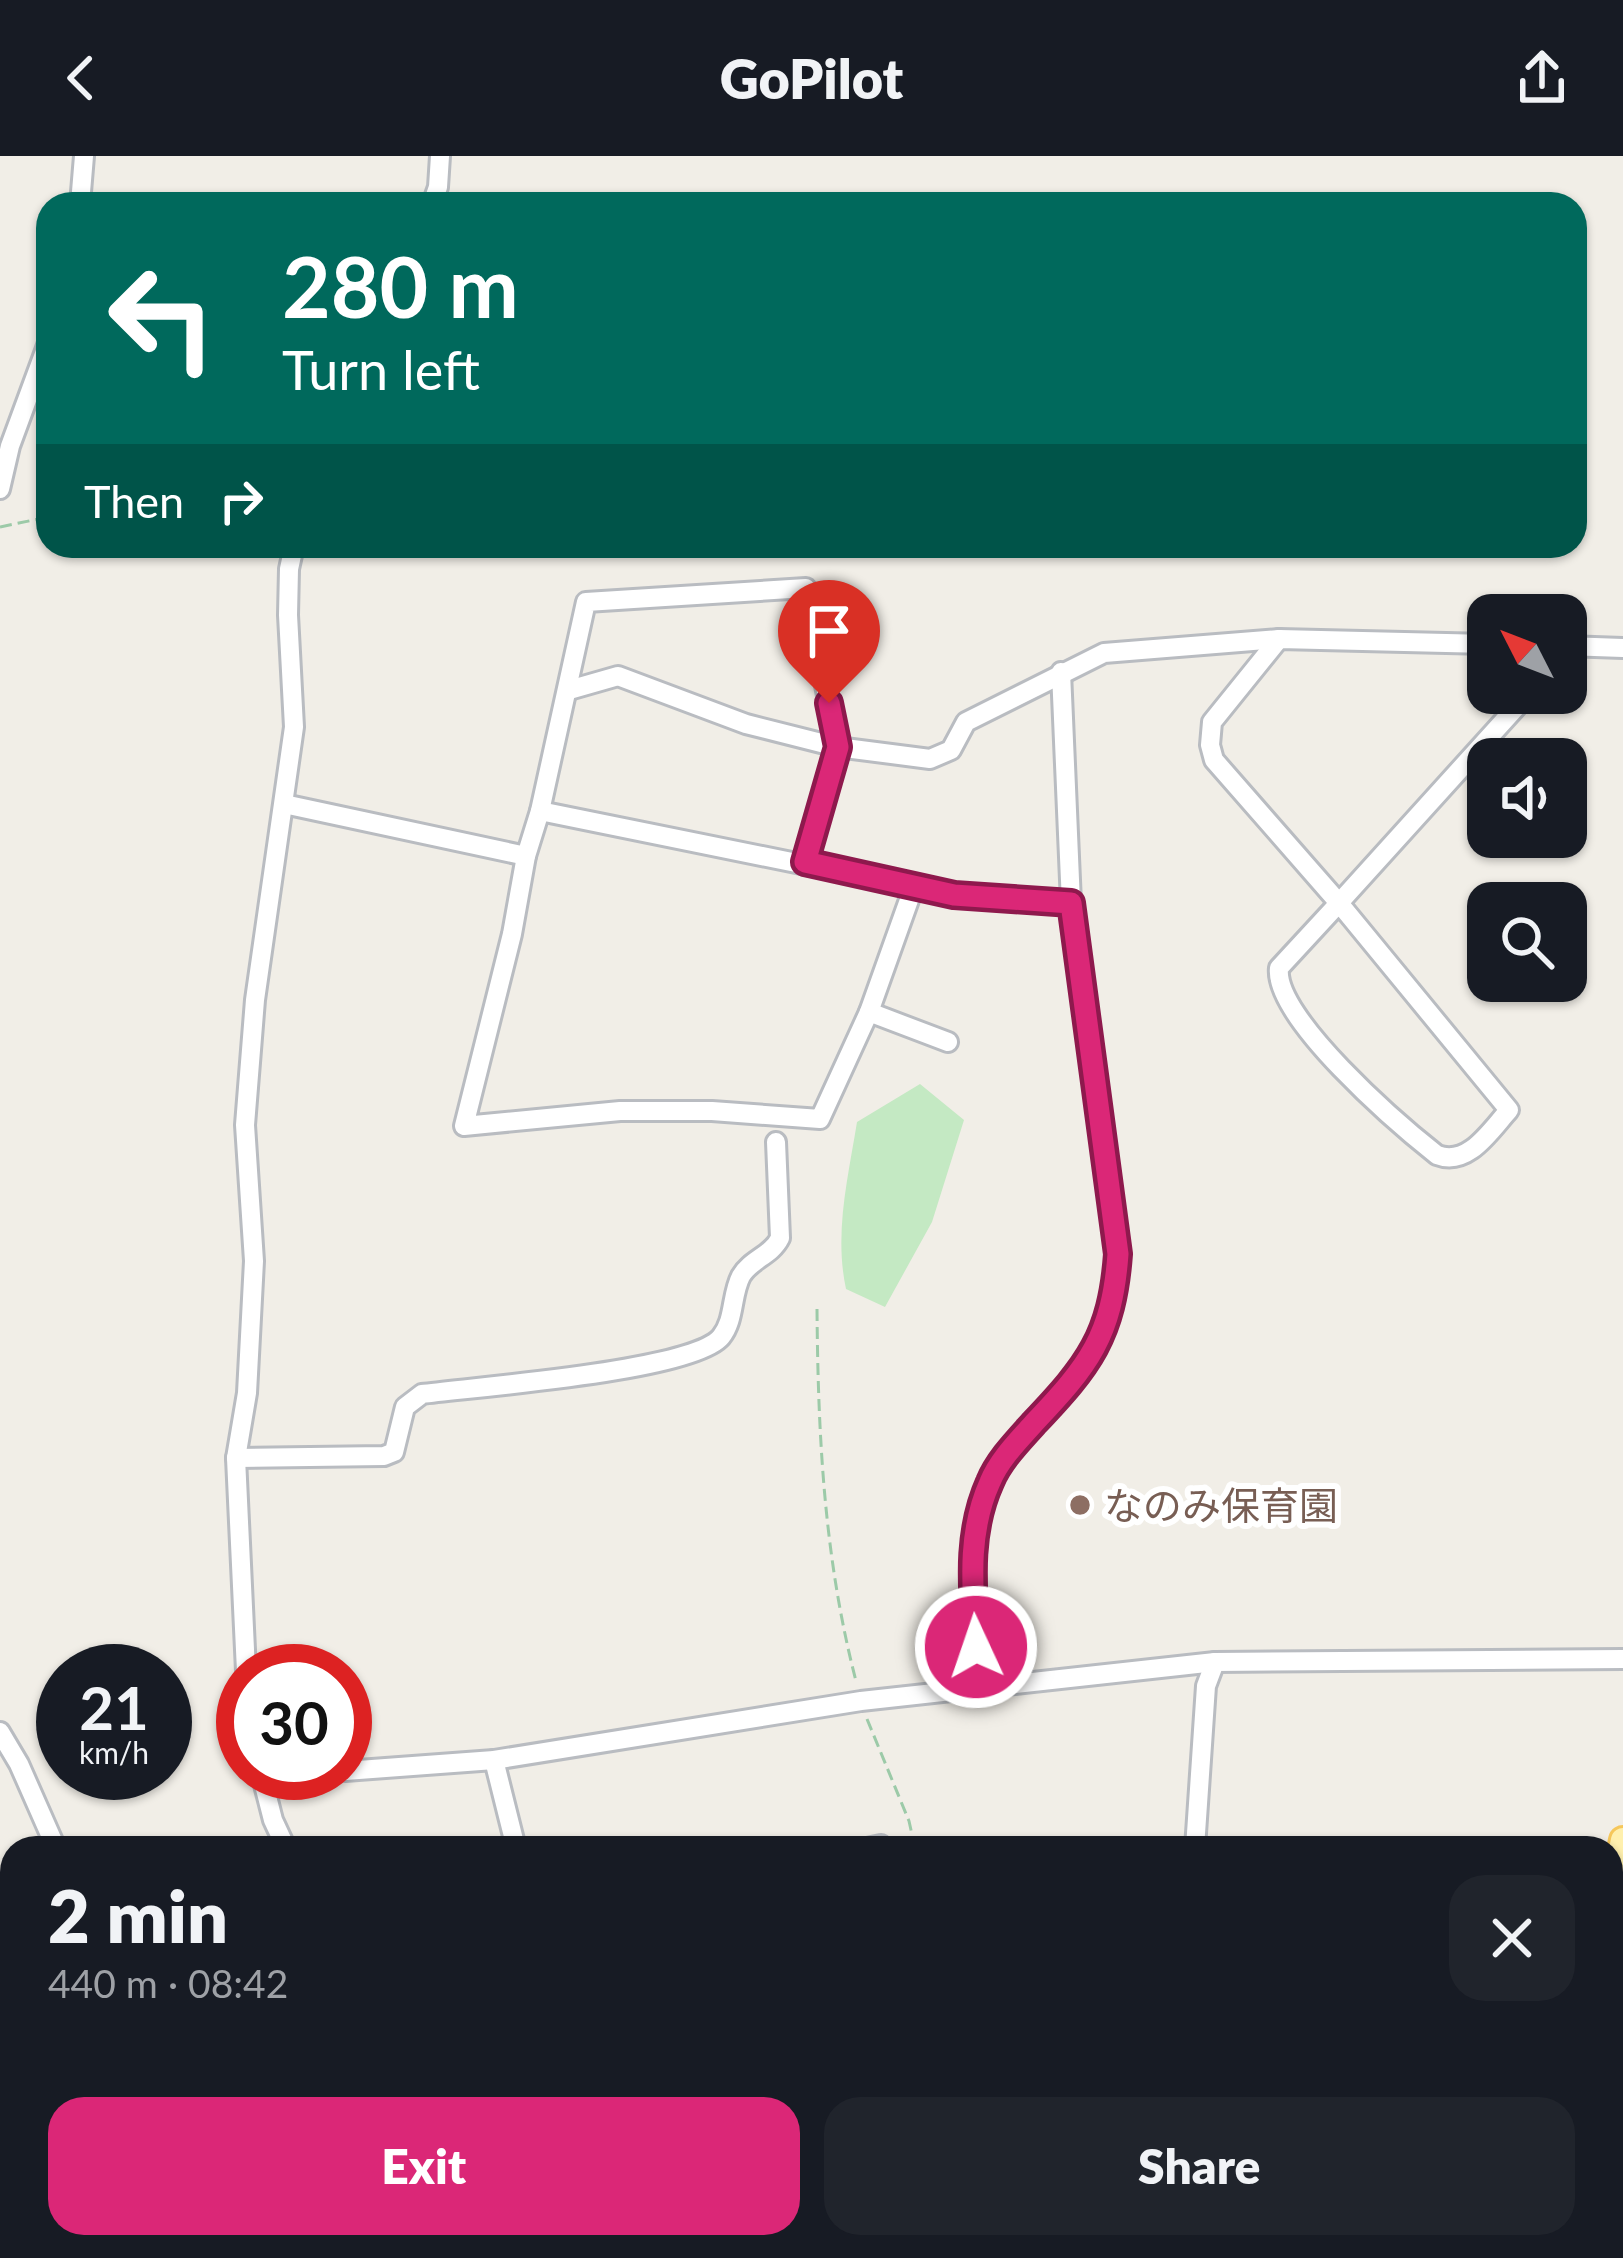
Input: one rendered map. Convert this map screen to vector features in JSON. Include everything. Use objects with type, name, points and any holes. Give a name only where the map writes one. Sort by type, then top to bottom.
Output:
[{"type":"street","points":[[81,192],[85,156]]},
{"type":"street","points":[[436,192],[440,156]]},
{"type":"street","points":[[0,489],[36,376]]},
{"type":"street","points":[[245,1644],[236,1458],[247,1393],[254,1281],[247,1104],[255,1000],[293,727],[288,615],[291,558]]},
{"type":"street","points":[[805,862],[838,747],[806,588],[586,602],[464,1126],[620,1111],[712,1111],[820,1119],[869,1012],[914,886]]},
{"type":"street","points":[[569,690],[618,676],[746,724],[838,747],[930,759],[951,750],[967,722],[1104,653],[1279,639],[1467,643]]},
{"type":"street","points":[[1279,639],[1212,722],[1214,760],[1339,903],[1509,1111],[1463,1155],[1449,1160],[1437,1155],[1351,1081],[1280,988],[1279,968],[1339,903],[1509,714]]},
{"type":"street","points":[[1587,648],[1623,648]]},
{"type":"street","points":[[978,1688],[972,1566],[976,1520],[991,1478],[1098,1346],[1114,1299],[1118,1254],[1071,903],[1061,672]]},
{"type":"street","points":[[284,804],[526,856]]},
{"type":"street","points":[[540,811],[954,895],[1071,903]]},
{"type":"street","points":[[869,1012],[948,1042]]},
{"type":"street","points":[[236,1458],[384,1456],[394,1452],[405,1407],[422,1394],[633,1366],[693,1355],[718,1342],[728,1327],[740,1277],[773,1252],[781,1238],[776,1142]]},
{"type":"street","points":[[372,1769],[494,1760],[861,1701],[1215,1662],[1623,1659]]},
{"type":"street","points":[[1196,1836],[1206,1686],[1215,1662]]},
{"type":"street","points":[[0,1732],[51,1836]]},
{"type":"street","points":[[494,1760],[513,1836]]},
{"type":"street","points":[[268,1800],[280,1836]]},
{"type":"path","points":[[0,527],[36,520]]},
{"type":"path","points":[[817,1309],[818,1444],[836,1606],[861,1701],[912,1836]]},
{"type":"green space","points":[[920,1084],[964,1120],[932,1222],[885,1307],[846,1289],[841,1247],[846,1185],[857,1122]]},
{"type":"place","name":"なのみ保育園","points":[[1080,1505]]},
{"type":"route","points":[[829,703],[838,747],[805,862],[954,895],[1071,903],[1102,1162],[1118,1254],[1114,1299],[1098,1346],[1077,1377],[991,1478],[976,1520],[972,1566],[976,1647]]}]
